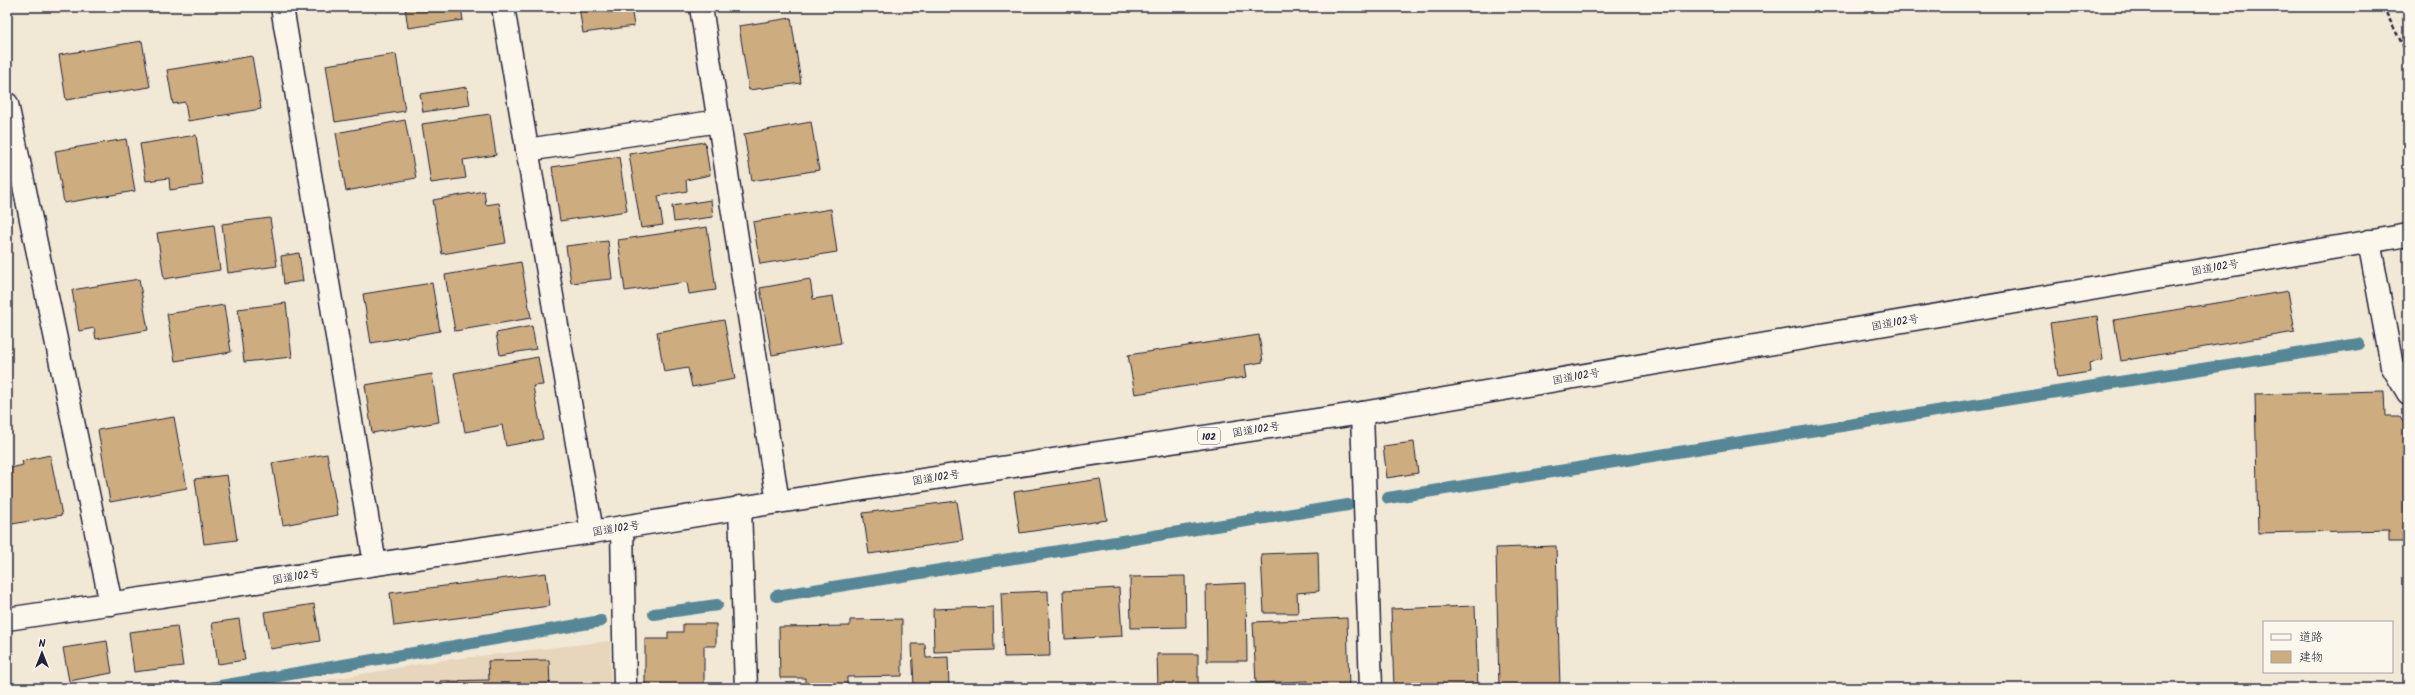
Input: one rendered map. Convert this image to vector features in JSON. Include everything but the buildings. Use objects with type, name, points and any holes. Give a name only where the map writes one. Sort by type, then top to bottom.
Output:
[{"type":"main road","points":[[282,7],[375,564]]},
{"type":"main road","points":[[503,7],[592,532]]},
{"type":"main road","points":[[701,7],[778,502]]},
{"type":"main road","points":[[7,104],[9,130],[111,604]]},
{"type":"main road","points":[[527,150],[719,121]]},
{"type":"main road","name":"国道102号","points":[[7,619],[622,528],[740,507],[1362,413],[2408,235]]},
{"type":"main road","points":[[2369,241],[2408,393]]},
{"type":"main road","points":[[1362,413],[1371,688]]},
{"type":"main road","points":[[740,507],[746,688]]},
{"type":"main road","points":[[622,528],[625,688]]},
{"type":"path","points":[[2383,7],[2408,55]]},
{"type":"shaded area","points":[[610,641],[611,688],[282,688],[437,661]]},
{"type":"waterway","points":[[1388,498],[2359,344]]},
{"type":"waterway","points":[[776,596],[1348,505]]},
{"type":"waterway","points":[[654,614],[717,605]]},
{"type":"waterway","points":[[209,688],[601,621]]}]
